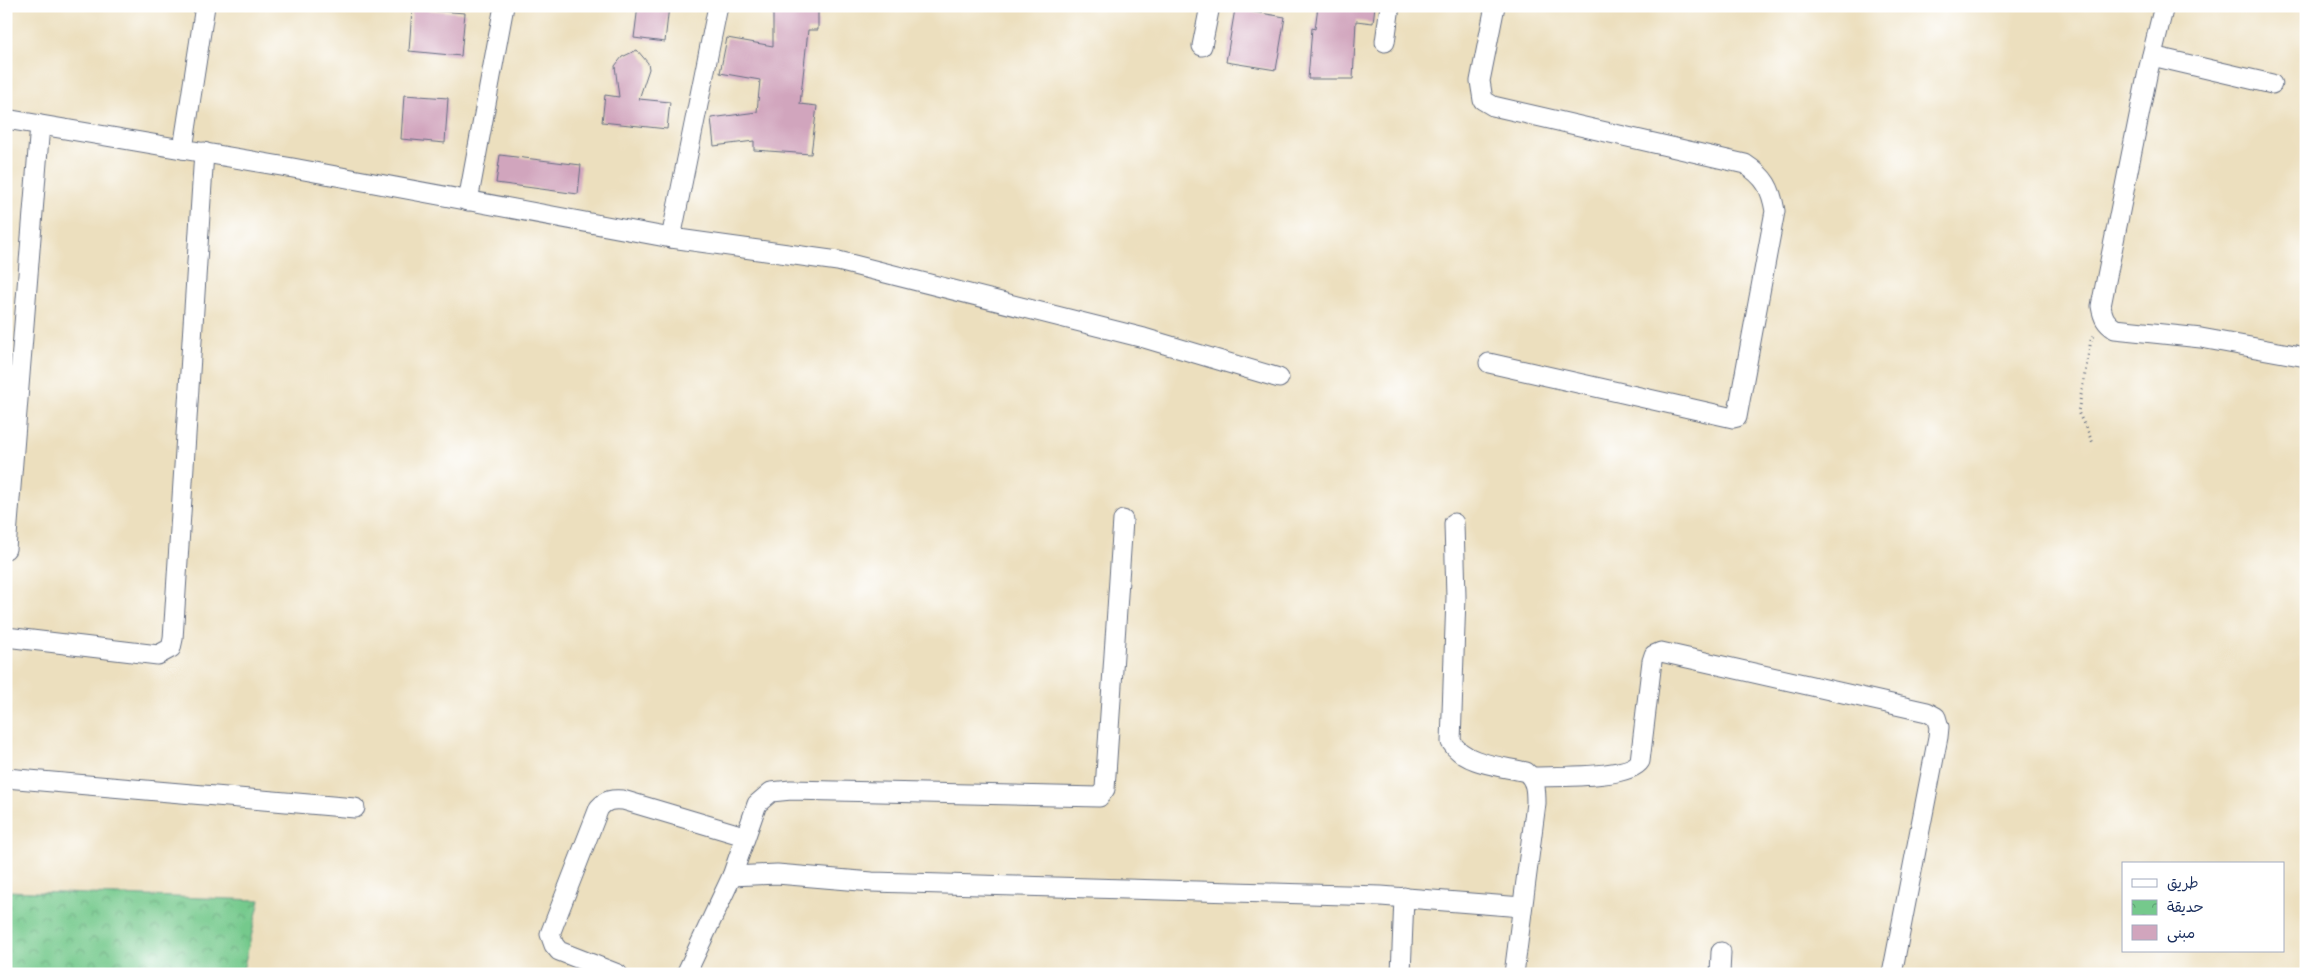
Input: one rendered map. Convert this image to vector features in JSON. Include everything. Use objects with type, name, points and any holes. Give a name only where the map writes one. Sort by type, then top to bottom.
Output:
[{"type":"street","points":[[183,149],[206,6]]},
{"type":"street","points":[[468,201],[504,6]]},
{"type":"street","points":[[671,238],[718,6]]},
{"type":"street","points":[[1202,46],[1210,6]]},
{"type":"street","points":[[1386,42],[1390,6]]},
{"type":"street","points":[[1489,362],[1733,418],[1737,417],[1775,211],[1768,186],[1759,173],[1745,164],[1493,106],[1483,100],[1480,81],[1495,6]]},
{"type":"street","points":[[2164,6],[2101,306],[2106,322],[2115,329],[2201,338],[2306,356]]},
{"type":"street","points":[[2152,56],[2272,84]]},
{"type":"street","points":[[6,119],[204,152],[671,238],[854,264],[1144,338],[1279,378]]},
{"type":"street","points":[[6,549],[40,125]]},
{"type":"street","points":[[6,637],[158,654],[170,648],[173,639],[204,152]]},
{"type":"street","points":[[686,974],[732,876],[744,836],[757,804],[771,792],[791,790],[1099,797],[1102,795],[1105,789],[1123,520]]},
{"type":"street","points":[[1454,523],[1456,597],[1451,742],[1456,750],[1467,758],[1526,772],[1533,777],[1626,771],[1640,761],[1652,661],[1654,655],[1661,652],[1927,712],[1936,717],[1939,727],[1938,737],[1892,974]]},
{"type":"street","points":[[1514,974],[1536,803],[1533,777]]},
{"type":"street","points":[[6,778],[355,808]]},
{"type":"street","points":[[618,974],[559,951],[554,945],[550,934],[600,808],[605,802],[615,799],[623,800],[744,836]]},
{"type":"street","points":[[732,876],[777,874],[872,882],[1404,897],[1522,907]]},
{"type":"street","points":[[1402,974],[1404,897]]},
{"type":"street","points":[[1720,974],[1721,952]]},
{"type":"path","points":[[2094,445],[2078,412],[2090,340],[2106,322]]},
{"type":"green space","points":[[6,891],[260,900],[242,974],[6,974]]},
{"type":"building","points":[[638,6],[669,6],[665,42],[634,38]]},
{"type":"building","points":[[773,6],[818,6],[818,30],[808,30],[800,104],[817,106],[811,154],[754,150],[754,141],[714,146],[711,118],[757,112],[760,80],[720,73],[727,38],[773,46]]},
{"type":"building","points":[[1318,6],[1375,6],[1373,23],[1356,21],[1353,79],[1308,79],[1312,28],[1315,29]]},
{"type":"building","points":[[412,9],[465,13],[461,56],[409,51]]},
{"type":"building","points":[[1235,9],[1285,17],[1276,70],[1226,62]]},
{"type":"building","points":[[637,50],[648,63],[649,69],[639,99],[670,102],[667,129],[602,122],[605,95],[619,97],[615,66],[622,57]]},
{"type":"building","points":[[404,95],[448,98],[445,143],[401,139]]},
{"type":"building","points":[[500,155],[581,165],[578,194],[496,183]]}]
